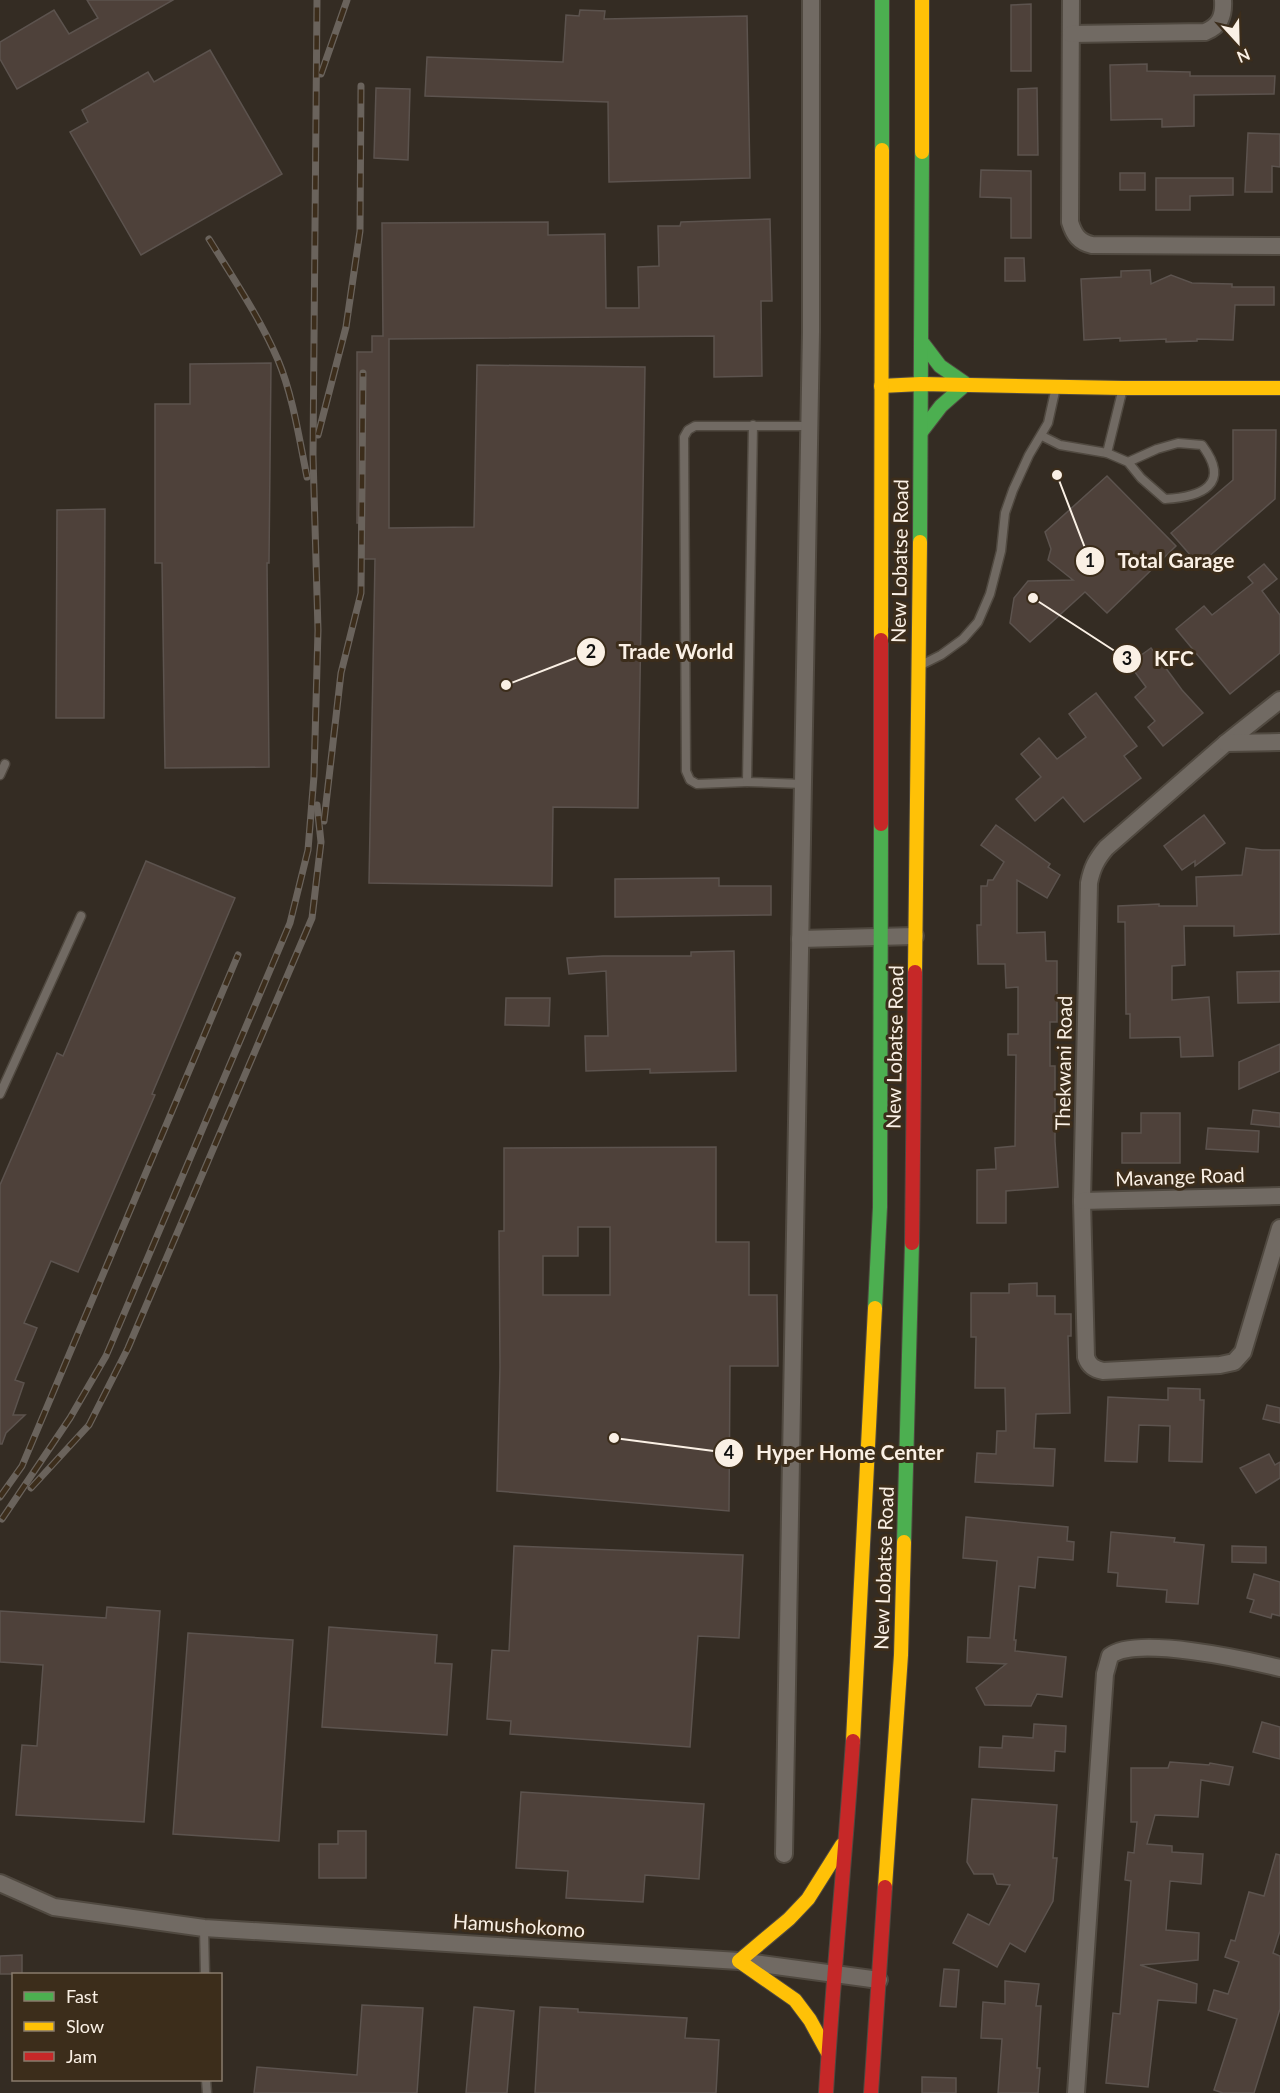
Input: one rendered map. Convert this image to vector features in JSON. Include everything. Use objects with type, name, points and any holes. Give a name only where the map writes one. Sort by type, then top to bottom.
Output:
[{"type":"main road","points":[[826,2093],[832,1975],[848,1834],[880,1207],[880,937],[886,667],[881,386],[882,0]]},
{"type":"main road","name":"New Lobatse Road","points":[[871,2093],[901,1655],[913,1208],[914,666],[921,432],[922,0]]},
{"type":"main road","points":[[921,341],[943,370],[966,384]]},
{"type":"main road","points":[[881,386],[966,384],[1123,388],[1280,388]]},
{"type":"main road","points":[[921,432],[927,420],[947,399],[966,384]]},
{"type":"main road","points":[[828,2054],[810,2020],[795,2000],[739,1961],[789,1919],[808,1899],[828,1870],[848,1834]]},
{"type":"street","points":[[784,1854],[809,426],[811,0]]},
{"type":"street","points":[[1071,0],[1070,222],[1077,238],[1092,245],[1280,246]]},
{"type":"street","points":[[1071,34],[1204,32],[1214,28],[1220,21],[1223,0]]},
{"type":"street","name":"Thekwani Road","points":[[1280,700],[1226,743],[1106,848],[1091,870],[1082,1201],[1088,1363],[1103,1371],[1220,1365],[1234,1362],[1243,1352],[1280,1228]]},
{"type":"street","points":[[1226,743],[1280,742]]},
{"type":"street","points":[[800,939],[915,936]]},
{"type":"street","name":"Mavange Road","points":[[1082,1201],[1280,1196]]},
{"type":"street","points":[[1076,2093],[1105,1674],[1110,1656],[1120,1649],[1169,1648],[1258,1662],[1280,1668]]},
{"type":"street","name":"Hamushokomo","points":[[0,1883],[54,1907],[204,1928],[739,1961],[879,1980]]},
{"type":"lane","points":[[914,666],[941,655],[963,639],[978,622],[990,594],[1001,551],[1005,513],[1029,455],[1048,423],[1056,386]]},
{"type":"lane","points":[[1107,453],[1123,388]]},
{"type":"lane","points":[[747,782],[753,425]]},
{"type":"lane","points":[[803,784],[747,782],[697,784],[690,780],[686,771],[684,437],[688,430],[695,426],[809,426]]},
{"type":"lane","points":[[1042,436],[1060,445],[1107,453],[1128,462],[1141,478],[1165,499],[1197,494],[1208,487],[1213,477],[1213,464],[1202,445],[1178,443],[1157,448],[1128,462]]},
{"type":"lane","points":[[0,775],[5,764]]},
{"type":"lane","points":[[0,1094],[81,916]]},
{"type":"lane","points":[[204,1928],[205,1973]]},
{"type":"building","points":[[87,0],[173,0],[17,89],[0,59],[0,42],[54,10],[69,34],[98,18]]},
{"type":"building","points":[[1031,4],[1031,71],[1011,71],[1011,5]]},
{"type":"building","points":[[580,10],[605,11],[604,19],[747,16],[750,178],[609,182],[608,102],[425,96],[427,57],[563,62],[566,15],[579,16]]},
{"type":"building","points":[[210,50],[282,174],[141,255],[70,132],[88,122],[82,110],[148,72],[154,82]]},
{"type":"building","points":[[1147,64],[1147,71],[1190,72],[1190,76],[1275,76],[1274,94],[1194,95],[1194,126],[1162,127],[1162,119],[1111,120],[1110,65]]},
{"type":"building","points":[[376,88],[410,89],[408,160],[374,158]]},
{"type":"building","points":[[1037,88],[1038,155],[1018,155],[1018,89]]},
{"type":"building","points":[[1248,133],[1280,134],[1280,167],[1272,166],[1272,192],[1245,192]]},
{"type":"building","points":[[981,170],[1031,171],[1031,238],[1011,238],[1011,198],[980,197]]},
{"type":"building","points":[[1120,173],[1145,173],[1145,190],[1120,190]]},
{"type":"building","points":[[1156,178],[1233,178],[1233,195],[1190,196],[1190,210],[1156,210]]},
{"type":"building","points":[[770,219],[772,301],[761,301],[762,376],[714,377],[714,336],[389,339],[389,528],[474,527],[477,365],[645,367],[638,808],[553,807],[552,886],[369,883],[375,559],[360,559],[359,523],[357,523],[357,352],[372,352],[372,336],[383,336],[382,223],[548,222],[548,235],[605,234],[606,308],[639,308],[638,267],[659,266],[658,226],[680,226],[681,222]]},
{"type":"building","points":[[1005,258],[1024,258],[1025,281],[1005,281]]},
{"type":"building","points":[[1150,270],[1151,284],[1171,275],[1192,283],[1232,284],[1232,287],[1274,287],[1274,305],[1235,305],[1233,340],[1197,339],[1197,341],[1166,342],[1166,339],[1120,341],[1120,338],[1084,340],[1081,279],[1121,277],[1121,271]]},
{"type":"building","points":[[271,363],[269,563],[267,563],[269,767],[165,768],[162,563],[155,563],[155,404],[190,404],[190,364]]},
{"type":"building","points":[[1233,430],[1276,430],[1275,499],[1199,565],[1171,533],[1233,480]]},
{"type":"building","points":[[1107,476],[1176,546],[1107,613],[1085,592],[1030,642],[1010,623],[1014,598],[1028,581],[1073,580],[1048,560],[1051,549],[1045,532]]},
{"type":"building","points":[[105,509],[104,718],[56,718],[57,510]]},
{"type":"building","points":[[1264,564],[1277,579],[1262,591],[1280,615],[1280,653],[1230,694],[1176,629],[1204,606],[1212,615],[1253,583],[1248,577]]},
{"type":"building","points":[[1151,648],[1182,690],[1203,713],[1163,746],[1148,727],[1155,721],[1135,697],[1146,687],[1129,664]]},
{"type":"building","points":[[1096,693],[1137,746],[1124,756],[1141,778],[1084,822],[1063,797],[1035,821],[1016,799],[1041,777],[1021,754],[1039,738],[1057,759],[1086,737],[1069,714]]},
{"type":"building","points":[[1204,815],[1225,843],[1195,866],[1195,861],[1182,870],[1164,846]]},
{"type":"building","points":[[996,825],[1050,864],[1048,867],[1060,875],[1047,898],[1017,880],[1017,933],[1045,932],[1046,961],[1057,961],[1057,1022],[1050,1022],[1050,1066],[1055,1066],[1055,1141],[1058,1187],[1006,1191],[1006,1223],[977,1223],[977,1170],[996,1169],[995,1148],[1015,1146],[1016,1055],[1008,1055],[1008,1034],[1018,1034],[1018,987],[1006,988],[1005,964],[978,964],[977,925],[981,925],[981,886],[987,886],[988,880],[993,880],[1004,862],[981,845]]},
{"type":"building","points":[[1246,848],[1280,850],[1280,934],[1234,936],[1234,926],[1184,926],[1185,965],[1172,966],[1172,1000],[1209,997],[1213,1056],[1181,1057],[1180,1037],[1130,1038],[1130,1014],[1126,1014],[1125,922],[1118,922],[1118,906],[1159,904],[1159,906],[1197,906],[1196,877],[1242,875]]},
{"type":"building","points":[[146,861],[235,898],[152,1094],[155,1095],[78,1272],[51,1261],[24,1323],[37,1328],[15,1380],[24,1383],[13,1415],[25,1415],[6,1433],[0,1444],[0,1185],[57,1053],[63,1056]]},
{"type":"building","points":[[719,878],[719,886],[771,886],[771,915],[615,917],[615,879]]},
{"type":"building","points":[[734,951],[736,1071],[650,1073],[650,1069],[586,1071],[585,1036],[608,1036],[606,971],[569,974],[567,958],[691,956],[691,952]]},
{"type":"building","points":[[1280,971],[1280,1002],[1238,1003],[1237,972]]},
{"type":"building","points":[[506,998],[550,998],[549,1026],[505,1025]]},
{"type":"building","points":[[1280,1044],[1280,1071],[1239,1089],[1239,1062]]},
{"type":"building","points":[[1253,1110],[1280,1113],[1280,1127],[1251,1124]]},
{"type":"building","points":[[1141,1113],[1180,1113],[1180,1163],[1122,1163],[1122,1133],[1141,1133]]},
{"type":"building","points":[[1208,1128],[1259,1131],[1258,1152],[1206,1149]]},
{"type":"building","points":[[716,1147],[716,1242],[749,1242],[749,1295],[777,1295],[778,1366],[730,1366],[729,1511],[497,1491],[500,1367],[499,1231],[504,1231],[504,1148]],"holes":[[[578,1227],[610,1227],[610,1295],[543,1295],[543,1256],[578,1256]]]},
{"type":"building","points":[[1037,1283],[1037,1296],[1055,1296],[1055,1314],[1071,1314],[1071,1336],[1068,1336],[1070,1413],[1036,1414],[1034,1448],[1055,1449],[1053,1486],[975,1482],[977,1453],[996,1454],[997,1431],[1006,1431],[1005,1388],[975,1388],[976,1337],[971,1337],[971,1293],[1009,1293],[1009,1284]]},
{"type":"building","points":[[1168,1388],[1200,1389],[1200,1400],[1204,1400],[1202,1462],[1169,1461],[1170,1426],[1139,1425],[1137,1462],[1105,1461],[1108,1397],[1168,1400]]},
{"type":"building","points":[[1267,1405],[1280,1408],[1280,1423],[1263,1419]]},
{"type":"building","points":[[1269,1454],[1275,1465],[1280,1462],[1280,1478],[1256,1493],[1240,1468]]},
{"type":"building","points":[[966,1517],[1068,1527],[1067,1541],[1074,1542],[1073,1560],[1038,1557],[1035,1588],[1019,1586],[1014,1640],[1016,1640],[1015,1651],[1066,1657],[1062,1697],[1037,1694],[1031,1706],[985,1705],[976,1688],[1006,1664],[967,1662],[968,1637],[990,1638],[997,1561],[963,1558]]},
{"type":"building","points":[[1111,1532],[1175,1538],[1174,1542],[1204,1545],[1198,1604],[1166,1602],[1167,1590],[1117,1586],[1118,1573],[1108,1572]]},
{"type":"building","points":[[514,1546],[743,1555],[739,1638],[698,1636],[690,1747],[510,1734],[511,1721],[487,1719],[492,1650],[509,1651]]},
{"type":"building","points":[[1232,1546],[1266,1547],[1266,1563],[1232,1562]]},
{"type":"building","points":[[1254,1574],[1280,1582],[1280,1616],[1272,1614],[1271,1618],[1250,1612],[1254,1600],[1247,1598]]},
{"type":"building","points":[[107,1607],[160,1611],[144,1822],[16,1815],[22,1745],[37,1746],[43,1665],[0,1662],[0,1611],[106,1618]]},
{"type":"building","points":[[329,1627],[437,1635],[435,1663],[452,1664],[447,1735],[322,1727]]},
{"type":"building","points":[[188,1633],[293,1640],[279,1841],[173,1834]]},
{"type":"building","points":[[1262,1722],[1280,1727],[1280,1759],[1253,1752]]},
{"type":"building","points":[[1034,1724],[1066,1726],[1065,1752],[1055,1751],[1054,1771],[979,1767],[980,1747],[1002,1748],[1003,1736],[1033,1738]]},
{"type":"building","points":[[1170,1762],[1209,1765],[1210,1763],[1233,1767],[1229,1785],[1201,1780],[1198,1817],[1155,1815],[1147,1844],[1172,1846],[1172,1852],[1203,1854],[1201,1884],[1170,1881],[1166,1930],[1199,1933],[1198,1960],[1140,1965],[1197,1984],[1196,2003],[1158,2000],[1148,2087],[1106,2083],[1113,2013],[1120,2014],[1131,1881],[1125,1880],[1128,1852],[1134,1853],[1137,1822],[1131,1822],[1131,1768],[1168,1768]]},
{"type":"building","points":[[521,1792],[704,1804],[699,1879],[645,1875],[643,1902],[566,1898],[568,1871],[516,1868]]},
{"type":"building","points":[[972,1799],[1057,1805],[1053,1858],[1057,1858],[1053,1901],[1025,1952],[1010,1943],[997,1967],[953,1943],[968,1914],[989,1925],[1010,1885],[997,1884],[993,1874],[974,1874],[967,1862]]},
{"type":"building","points":[[338,1831],[366,1831],[366,1878],[319,1878],[319,1844],[338,1844]]},
{"type":"building","points":[[1276,1854],[1280,1855],[1280,1931],[1273,1953],[1280,1956],[1280,2009],[1254,2093],[1223,2093],[1214,2090],[1237,2019],[1208,2010],[1214,1990],[1228,1994],[1239,1962],[1225,1957],[1231,1940],[1235,1941],[1249,1892],[1264,1896]]},
{"type":"building","points":[[22,1955],[22,1973],[0,1974],[0,1956]]},
{"type":"building","points":[[944,1969],[959,1970],[956,2007],[940,2006]]},
{"type":"building","points":[[1005,1981],[1039,1984],[1036,2006],[1041,2006],[1037,2068],[1040,2068],[1038,2093],[998,2093],[1002,2039],[981,2038],[983,2002],[1005,2004]]},
{"type":"building","points":[[362,2005],[423,2008],[417,2093],[254,2093],[257,2067],[357,2075]]},
{"type":"building","points":[[474,2007],[514,2011],[507,2093],[466,2093]]},
{"type":"building","points":[[540,2007],[578,2009],[578,2012],[687,2018],[685,2038],[719,2040],[716,2093],[535,2093]]},
{"type":"building","points":[[922,2077],[956,2078],[956,2093],[922,2093]]},
{"type":"railway","points":[[2,1519],[70,1418],[106,1356],[290,923],[308,850],[314,776],[318,630],[313,456],[317,0]]},
{"type":"railway","points":[[321,74],[347,0]]},
{"type":"railway","points":[[318,435],[346,327],[360,231],[361,86]]},
{"type":"railway","points":[[209,239],[255,314],[278,360],[292,403],[307,477]]},
{"type":"railway","points":[[324,821],[341,673],[361,593],[363,373]]},
{"type":"railway","points":[[31,1488],[89,1425],[128,1348],[312,918],[321,842],[317,805]]},
{"type":"railway","points":[[0,1497],[22,1466],[238,955]]},
{"type":"traffic: fast","points":[[882,0],[882,150]]},
{"type":"traffic: fast","points":[[920,542],[922,152]]},
{"type":"traffic: fast","points":[[921,341],[940,366],[966,384],[941,406],[921,432]]},
{"type":"traffic: fast","points":[[875,1308],[880,1207],[881,824]]},
{"type":"traffic: fast","points":[[904,1542],[912,1243]]},
{"type":"traffic: slow","points":[[922,0],[922,152]]},
{"type":"traffic: slow","points":[[881,640],[882,150]]},
{"type":"traffic: slow","points":[[881,386],[921,384],[1280,388]]},
{"type":"traffic: slow","points":[[915,972],[920,542]]},
{"type":"traffic: slow","points":[[853,1741],[875,1308]]},
{"type":"traffic: slow","points":[[885,1887],[901,1655],[904,1542]]},
{"type":"traffic: slow","points":[[828,2053],[810,2020],[795,2000],[739,1961],[789,1919],[808,1899],[842,1845]]},
{"type":"traffic: jam","points":[[881,640],[881,824]]},
{"type":"traffic: jam","points":[[912,1243],[915,972]]},
{"type":"traffic: jam","points":[[826,2093],[853,1741]]},
{"type":"traffic: jam","points":[[871,2093],[885,1887]]},
{"type":"place","name":"Total Garage","points":[[1057,475]]},
{"type":"place","name":"KFC","points":[[1033,598]]},
{"type":"place","name":"Trade World","points":[[506,685]]},
{"type":"place","name":"Hyper Home Center","points":[[614,1438]]}]
